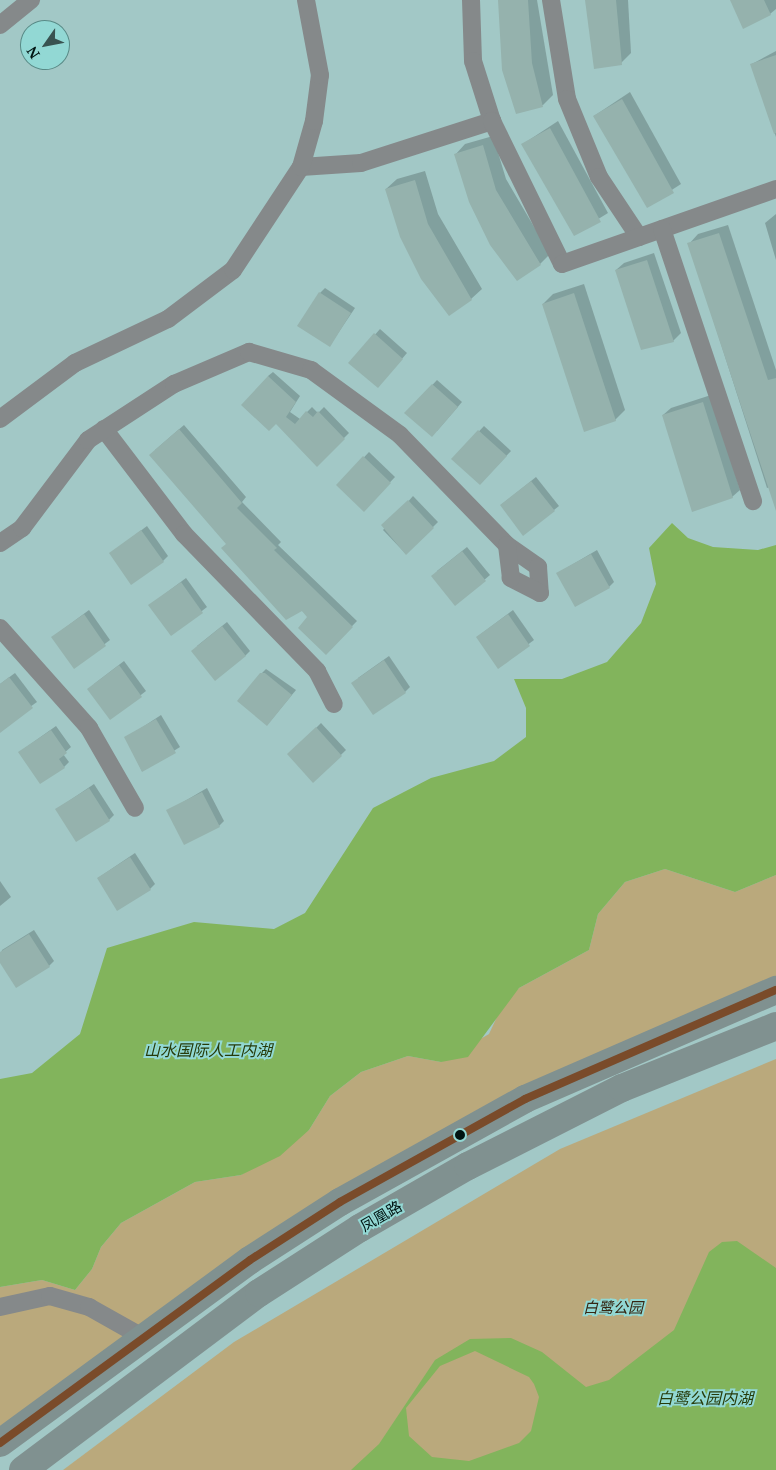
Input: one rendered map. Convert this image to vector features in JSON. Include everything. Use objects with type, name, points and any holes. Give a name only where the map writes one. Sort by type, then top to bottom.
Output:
[{"type":"highway","points":[[0,1443],[144,1338],[340,1202],[525,1098],[776,990]]},
{"type":"highway","name":"凤凰路","points":[[23,1470],[259,1293],[360,1228],[468,1166],[622,1088],[776,1026]]},
{"type":"street","points":[[0,25],[31,0]]},
{"type":"street","points":[[0,419],[75,363],[168,319],[233,270],[301,167],[320,75],[306,0]]},
{"type":"street","points":[[471,0],[472,61],[492,121],[562,264],[776,189]]},
{"type":"street","points":[[551,0],[567,99],[599,176],[639,237]]},
{"type":"street","points":[[301,167],[362,163],[492,121]]},
{"type":"street","points":[[662,229],[753,501]]},
{"type":"street","points":[[0,543],[22,528],[88,440],[174,384],[249,352],[287,360],[311,370],[400,435],[507,544]]},
{"type":"street","points":[[104,429],[184,534],[317,671],[334,704]]},
{"type":"street","points":[[0,628],[89,728],[135,808]]},
{"type":"street","points":[[0,1307],[50,1296],[89,1307],[144,1338]]},
{"type":"green space","points":[[665,869],[735,892],[776,875],[776,982],[524,1089],[0,1429],[0,1287],[42,1280],[75,1290],[92,1269],[101,1247],[121,1223],[195,1182],[241,1175],[309,1130],[330,1096],[361,1072],[408,1056],[441,1062],[489,1034],[503,1004],[519,988],[589,950],[598,914],[625,882]]},
{"type":"green space","name":"白鹭公园","points":[[776,1059],[776,1470],[63,1470],[234,1342],[560,1149]]},
{"type":"water","name":"山水国际人工内湖","points":[[672,523],[688,538],[713,547],[758,550],[776,545],[776,875],[735,892],[665,869],[625,882],[598,914],[589,950],[519,988],[468,1057],[441,1062],[408,1056],[361,1072],[330,1096],[309,1130],[280,1156],[241,1175],[195,1182],[121,1223],[101,1247],[92,1269],[75,1290],[42,1280],[0,1287],[0,1079],[32,1073],[80,1034],[107,948],[194,922],[274,929],[305,913],[373,808],[431,778],[494,761],[526,737],[526,708],[514,679],[562,679],[607,662],[641,623],[656,584],[649,548]]},
{"type":"water","name":"白鹭公园内湖","points":[[737,1241],[776,1268],[776,1470],[351,1470],[379,1444],[435,1360],[470,1339],[511,1338],[542,1352],[586,1387],[609,1380],[674,1330],[709,1252],[722,1242]],"holes":[[[475,1351],[529,1377],[539,1397],[531,1431],[519,1443],[469,1461],[432,1457],[409,1436],[406,1408],[440,1366]]]},
{"type":"building","points":[[498,0],[528,0],[532,63],[543,107],[516,114],[502,70]]},
{"type":"building","points":[[585,0],[616,0],[622,65],[594,69]]},
{"type":"building","points":[[730,0],[764,0],[771,15],[743,29]]},
{"type":"building","points":[[776,55],[776,133],[774,134],[750,64]]},
{"type":"building","points":[[622,99],[674,193],[647,208],[593,116]]},
{"type":"building","points":[[550,128],[601,222],[574,236],[521,144]]},
{"type":"building","points":[[483,145],[496,190],[541,265],[517,281],[490,245],[469,202],[454,154]]},
{"type":"building","points":[[415,180],[428,224],[472,300],[449,316],[421,279],[400,237],[385,189]]},
{"type":"building","points":[[719,233],[768,380],[776,378],[776,511],[687,243]]},
{"type":"building","points":[[647,260],[674,342],[641,350],[615,270]]},
{"type":"building","points":[[319,292],[351,313],[330,347],[297,326]]},
{"type":"building","points":[[574,293],[616,421],[584,432],[542,304]]},
{"type":"building","points":[[374,333],[403,359],[378,388],[348,363]]},
{"type":"building","points":[[268,376],[296,402],[286,417],[295,424],[306,411],[313,417],[318,411],[345,439],[317,467],[276,424],[269,431],[241,405]]},
{"type":"building","points":[[432,384],[458,407],[432,437],[404,413]]},
{"type":"building","points":[[703,402],[733,498],[692,512],[662,415]]},
{"type":"building","points":[[179,429],[242,503],[237,508],[277,548],[274,550],[353,627],[326,655],[298,628],[307,617],[302,611],[286,620],[221,548],[226,544],[149,455]]},
{"type":"building","points":[[478,430],[507,456],[480,485],[451,459]]},
{"type":"building","points":[[363,456],[391,483],[364,512],[336,485]]},
{"type":"building","points":[[531,481],[555,511],[523,536],[500,505]]},
{"type":"building","points":[[408,500],[434,528],[406,555],[381,525]]},
{"type":"building","points":[[141,530],[164,562],[131,585],[109,553]]},
{"type":"building","points":[[462,551],[486,581],[455,606],[431,576]]},
{"type":"building","points":[[591,554],[610,588],[575,607],[556,573]]},
{"type":"building","points":[[181,582],[203,613],[171,636],[148,605]]},
{"type":"building","points":[[84,614],[106,646],[74,669],[51,637]]},
{"type":"building","points":[[508,614],[530,646],[498,669],[476,637]]},
{"type":"building","points":[[222,626],[246,656],[215,681],[191,651]]},
{"type":"building","points":[[384,660],[406,693],[373,715],[351,683]]},
{"type":"building","points":[[119,665],[142,697],[110,720],[87,689]]},
{"type":"building","points":[[260,673],[265,673],[292,695],[267,726],[237,701]]},
{"type":"building","points":[[9,677],[33,708],[0,733],[0,684]]},
{"type":"building","points":[[156,719],[176,753],[142,772],[124,737]]},
{"type":"building","points":[[316,727],[342,756],[313,783],[287,754]]},
{"type":"building","points":[[51,730],[67,753],[59,759],[65,768],[40,784],[18,752]]},
{"type":"building","points":[[89,788],[110,821],[76,842],[55,809]]},
{"type":"building","points":[[202,792],[220,827],[184,845],[166,810]]},
{"type":"building","points":[[130,857],[151,890],[117,911],[97,878]]},
{"type":"building","points":[[29,934],[50,967],[16,988],[0,963],[0,952]]},
{"type":"transit line","points":[[0,1443],[250,1260],[340,1202],[525,1099],[776,990]]}]
